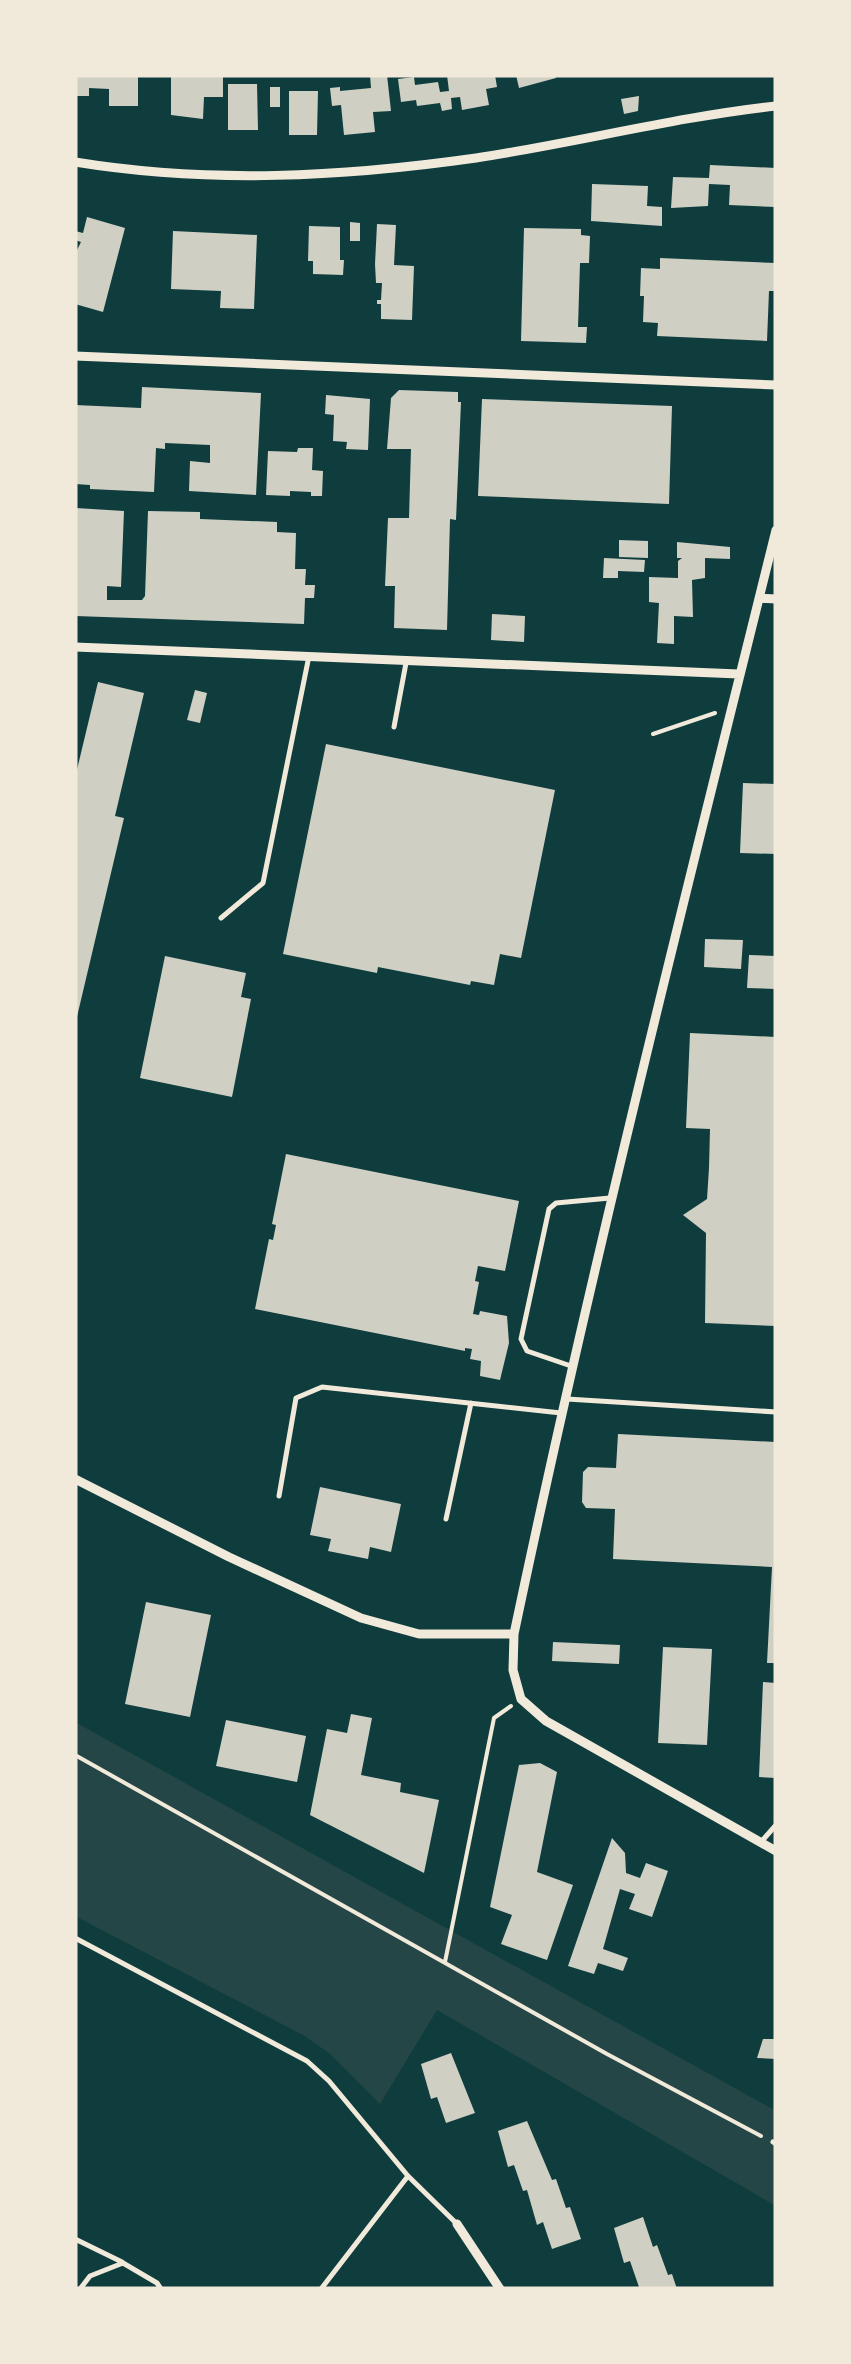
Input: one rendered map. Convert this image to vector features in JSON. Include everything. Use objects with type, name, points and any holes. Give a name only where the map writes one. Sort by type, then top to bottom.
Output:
[{"type":"street","points":[[75,162],[184,175],[340,175],[478,158],[776,106]]},
{"type":"street","points":[[75,356],[776,385]]},
{"type":"street","points":[[776,530],[571,1366],[514,1634],[513,1670],[521,1699],[546,1721],[776,1851]]},
{"type":"street","points":[[759,598],[776,599]]},
{"type":"street","points":[[75,647],[739,674]]},
{"type":"street","points":[[75,1479],[361,1618],[418,1634],[514,1634]]},
{"type":"street","points":[[457,2224],[500,2289]]},
{"type":"lane","points":[[220,918],[263,883],[309,656]]},
{"type":"lane","points":[[394,727],[406,660]]},
{"type":"lane","points":[[571,1366],[527,1351],[521,1338],[549,1209],[556,1203],[610,1198]]},
{"type":"lane","points":[[279,1496],[296,1398],[322,1387],[561,1413]]},
{"type":"lane","points":[[564,1399],[776,1412]]},
{"type":"lane","points":[[446,1519],[471,1403]]},
{"type":"lane","points":[[760,1843],[776,1825]]},
{"type":"lane","points":[[75,1938],[306,2061],[330,2081],[408,2176],[457,2224]]},
{"type":"lane","points":[[322,2289],[408,2176]]},
{"type":"lane","points":[[75,2239],[158,2283],[160,2289]]},
{"type":"lane","points":[[80,2289],[90,2276],[122,2262]]},
{"type":"path","points":[[653,734],[730,708]]},
{"type":"path","points":[[445,1962],[494,1718],[521,1699]]},
{"type":"path","points":[[75,1755],[774,2143]]},
{"type":"shaded area","points":[[75,1722],[776,2111],[776,2206],[437,2010],[380,2104],[329,2053],[303,2035],[75,1916]]},
{"type":"building","points":[[75,75],[138,75],[138,106],[109,106],[109,89],[89,88],[89,96],[75,96]]},
{"type":"building","points":[[370,75],[387,75],[391,111],[373,112],[375,132],[344,135],[341,105],[332,106],[330,88],[371,88]]},
{"type":"building","points":[[447,75],[495,75],[497,87],[486,89],[489,105],[462,110],[460,97],[451,98],[452,109],[442,111],[440,103],[417,106],[416,100],[401,102],[398,79],[414,77],[415,85],[438,82],[440,92],[449,91]]},
{"type":"building","points":[[516,75],[555,75],[556,78],[519,88]]},
{"type":"building","points":[[171,77],[223,77],[223,97],[204,97],[203,119],[171,115]]},
{"type":"building","points":[[228,84],[257,84],[258,130],[228,130]]},
{"type":"building","points":[[270,87],[280,87],[280,107],[270,107]]},
{"type":"building","points":[[289,91],[318,91],[317,135],[289,135]]},
{"type":"building","points":[[639,96],[638,111],[624,114],[621,99]]},
{"type":"building","points":[[710,165],[776,168],[776,207],[729,205],[730,185],[709,184],[708,206],[671,208],[673,177],[709,178]]},
{"type":"building","points":[[592,184],[648,186],[647,206],[662,207],[662,226],[591,221]]},
{"type":"building","points":[[87,217],[125,228],[103,312],[75,304],[75,254],[81,242],[75,240],[75,231],[83,233]]},
{"type":"building","points":[[350,222],[360,223],[360,241],[350,241]]},
{"type":"building","points":[[377,224],[396,225],[394,265],[414,266],[412,320],[381,319],[381,304],[377,300],[381,300],[382,283],[376,283],[375,264]]},
{"type":"building","points":[[309,226],[340,227],[343,275],[313,274],[313,261],[308,261]]},
{"type":"building","points":[[524,228],[581,229],[581,235],[590,236],[589,263],[580,263],[578,327],[587,327],[586,343],[521,341]]},
{"type":"building","points":[[173,231],[257,235],[254,309],[220,308],[221,291],[171,289]]},
{"type":"building","points":[[660,258],[776,263],[776,291],[769,291],[767,341],[657,336],[658,323],[643,322],[641,268],[660,269]]},
{"type":"building","points":[[142,387],[261,393],[256,495],[189,491],[190,461],[210,463],[210,445],[165,443],[165,449],[156,448],[154,492],[90,489],[90,485],[75,484],[75,405],[141,408]]},
{"type":"building","points":[[399,390],[458,392],[461,402],[456,520],[450,519],[447,630],[394,628],[395,586],[385,586],[388,518],[409,518],[411,449],[387,449],[391,398]]},
{"type":"building","points":[[326,395],[370,399],[368,450],[346,449],[347,442],[333,441],[334,415],[325,414]]},
{"type":"building","points":[[482,399],[672,406],[669,504],[478,496]]},
{"type":"building","points":[[298,448],[313,448],[312,470],[323,471],[322,496],[290,491],[290,496],[266,495],[268,451],[297,452]]},
{"type":"building","points":[[76,508],[124,511],[121,587],[107,586],[107,600],[142,600],[145,596],[148,511],[200,512],[200,519],[277,522],[277,532],[296,533],[295,569],[306,569],[305,585],[315,585],[314,598],[305,598],[304,624],[75,616]]},
{"type":"building","points":[[619,540],[648,541],[648,558],[619,557]]},
{"type":"building","points":[[677,542],[730,547],[730,559],[705,558],[705,578],[692,580],[693,617],[674,616],[674,644],[657,643],[659,603],[649,602],[649,577],[678,578],[678,561],[682,558],[677,558]]},
{"type":"building","points":[[604,558],[645,560],[644,572],[618,571],[618,578],[603,578]]},
{"type":"building","points":[[492,614],[525,616],[524,642],[491,640]]},
{"type":"building","points":[[98,682],[144,693],[115,816],[124,818],[76,1021],[75,778]]},
{"type":"building","points":[[195,690],[207,693],[200,723],[187,720]]},
{"type":"building","points":[[326,744],[555,790],[521,958],[500,954],[494,985],[471,981],[470,985],[378,967],[377,973],[283,954]]},
{"type":"building","points":[[743,783],[776,784],[776,854],[740,853]]},
{"type":"building","points":[[705,939],[743,940],[741,969],[704,967]]},
{"type":"building","points":[[749,955],[776,956],[776,989],[747,988]]},
{"type":"building","points":[[165,956],[246,973],[241,997],[251,999],[232,1097],[140,1078]]},
{"type":"building","points":[[690,1033],[776,1037],[776,1326],[705,1323],[706,1233],[683,1215],[707,1199],[709,1168],[710,1129],[686,1128]]},
{"type":"building","points":[[286,1154],[519,1201],[505,1271],[478,1266],[475,1281],[479,1282],[473,1314],[479,1315],[480,1311],[507,1316],[509,1343],[500,1380],[480,1376],[481,1361],[470,1359],[472,1349],[465,1351],[255,1309],[269,1239],[273,1240],[276,1225],[272,1224]]},
{"type":"building","points":[[618,1434],[776,1442],[776,1663],[767,1663],[772,1567],[613,1559],[615,1509],[586,1508],[582,1502],[583,1472],[588,1467],[616,1468]]},
{"type":"building","points":[[320,1487],[401,1504],[391,1552],[370,1547],[368,1559],[328,1551],[331,1539],[310,1535]]},
{"type":"building","points":[[146,1602],[211,1615],[190,1717],[125,1704]]},
{"type":"building","points":[[553,1642],[620,1645],[619,1664],[552,1661]]},
{"type":"building","points":[[663,1647],[712,1649],[707,1745],[658,1743]]},
{"type":"building","points":[[763,1682],[776,1683],[776,1778],[759,1777]]},
{"type":"building","points":[[351,1714],[372,1718],[361,1775],[401,1783],[400,1792],[439,1800],[424,1873],[310,1815],[327,1729],[347,1733]]},
{"type":"building","points":[[226,1720],[306,1736],[297,1782],[216,1766]]},
{"type":"building","points":[[540,1763],[557,1772],[537,1872],[573,1885],[547,1960],[501,1944],[512,1915],[490,1907],[519,1765]]},
{"type":"building","points":[[612,1838],[625,1853],[626,1873],[640,1878],[646,1863],[668,1871],[652,1917],[629,1909],[635,1894],[620,1889],[603,1949],[628,1958],[623,1971],[598,1963],[594,1974],[568,1966]]},
{"type":"building","points":[[763,2039],[776,2039],[776,2059],[757,2058]]},
{"type":"building","points":[[451,2053],[475,2113],[446,2123],[437,2097],[431,2099],[421,2064]]},
{"type":"building","points":[[527,2121],[566,2208],[570,2207],[581,2239],[552,2249],[543,2222],[537,2225],[527,2190],[523,2191],[514,2165],[508,2167],[498,2131]]},
{"type":"building","points":[[643,2217],[653,2247],[657,2245],[677,2289],[639,2287],[630,2261],[624,2263],[614,2228]]}]
